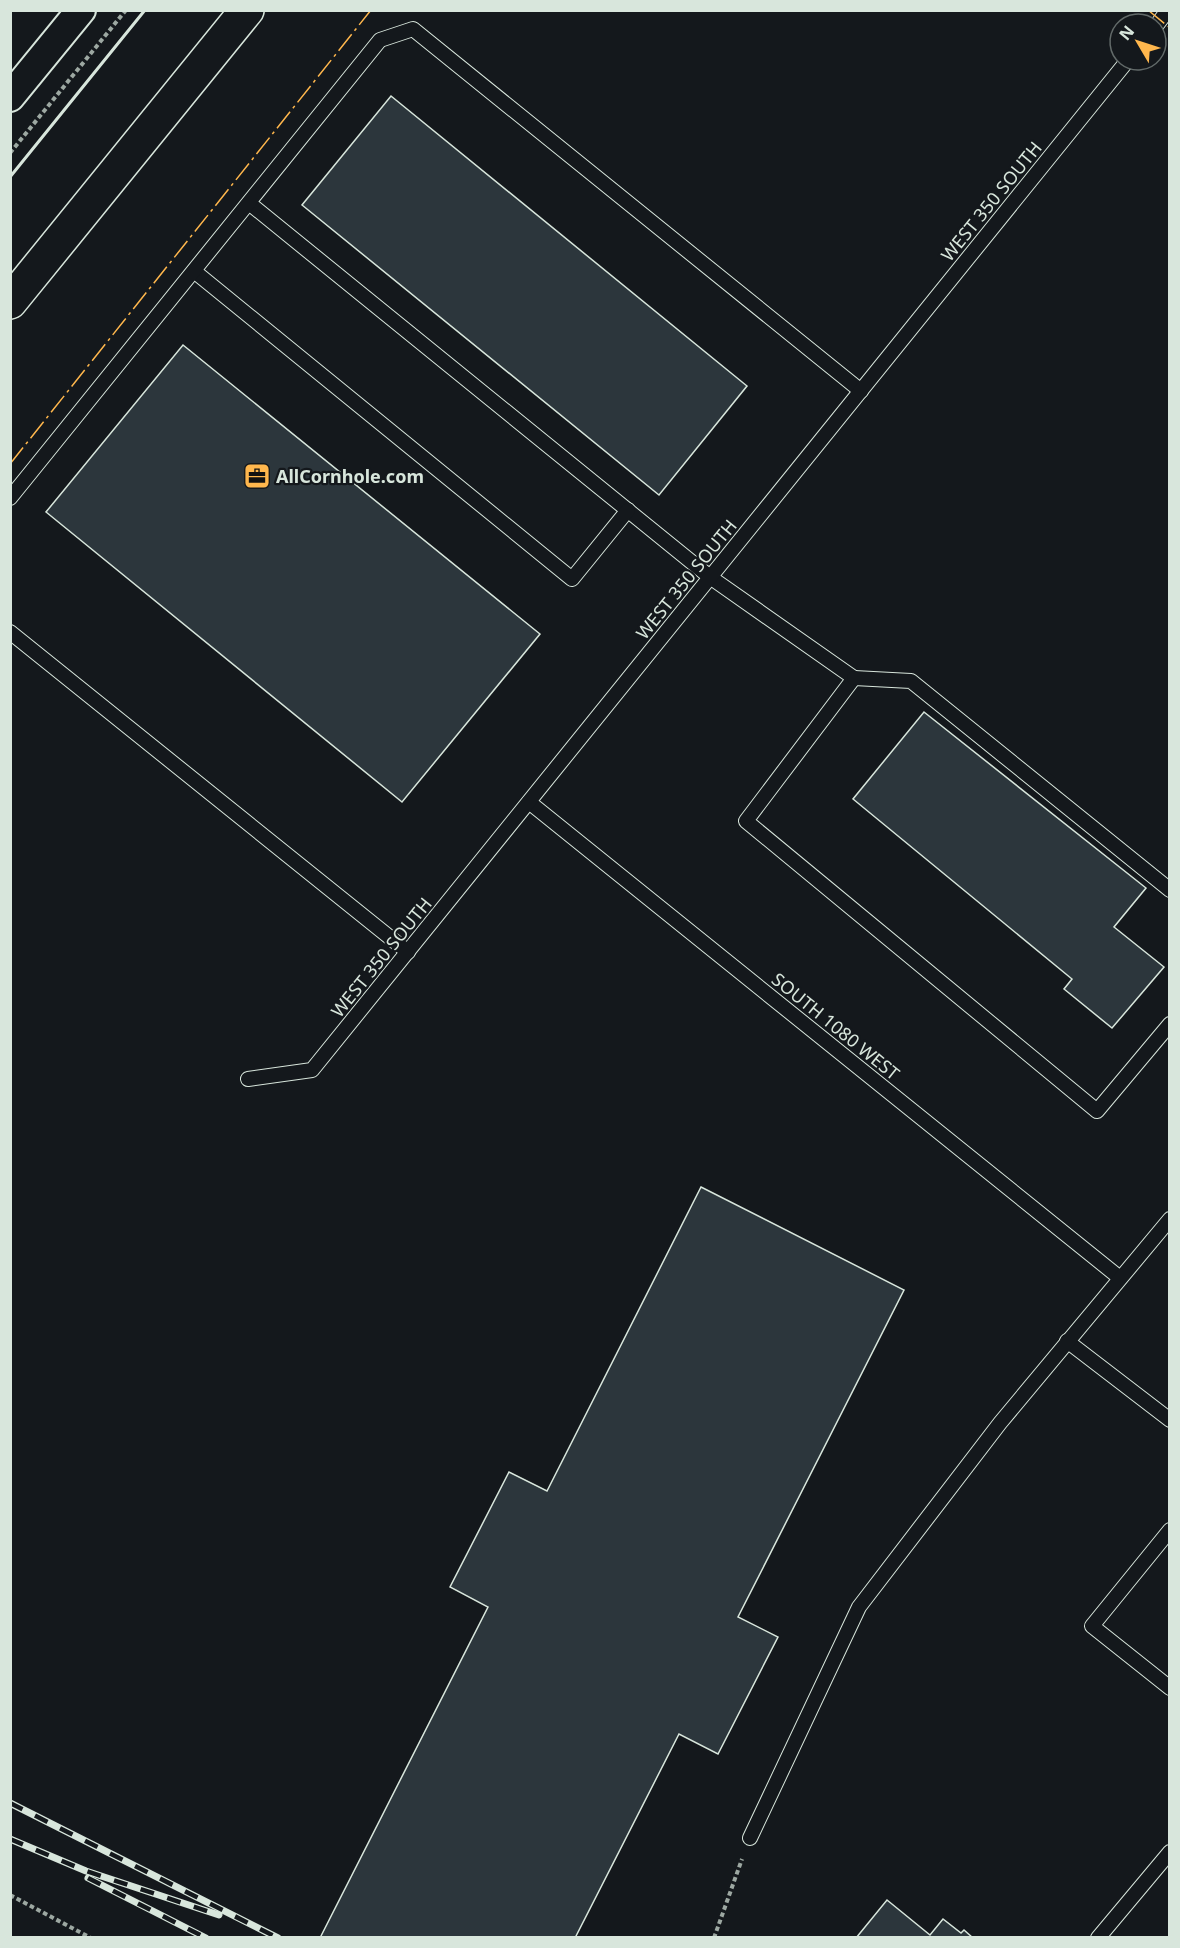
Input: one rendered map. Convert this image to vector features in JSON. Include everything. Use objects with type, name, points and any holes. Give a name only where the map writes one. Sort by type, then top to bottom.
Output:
[{"type":"main road","points":[[10,302],[247,10]]},
{"type":"street","points":[[10,98],[81,10]]},
{"type":"lane","points":[[10,498],[380,40],[413,29],[861,392]]},
{"type":"lane","name":"WEST 350 SOUTH","points":[[248,1079],[312,1070],[1118,72]]},
{"type":"lane","points":[[249,203],[710,577],[854,678],[911,681],[1170,890]]},
{"type":"lane","points":[[194,271],[572,579],[628,510]]},
{"type":"lane","points":[[10,632],[408,952]]},
{"type":"lane","points":[[854,678],[746,821],[1097,1111],[1170,1024]]},
{"type":"lane","name":"SOUTH 1080 WEST","points":[[529,802],[1120,1278]]},
{"type":"lane","points":[[750,1838],[859,1607],[1000,1423],[1170,1220]]},
{"type":"lane","points":[[1067,1341],[1170,1420]]},
{"type":"lane","points":[[1170,1530],[1092,1626],[1170,1688]]},
{"type":"lane","points":[[1098,1938],[1170,1852]]},
{"type":"path","points":[[10,153],[126,10]]},
{"type":"path","points":[[714,1938],[750,1838]]},
{"type":"path","points":[[10,1895],[91,1938]]},
{"type":"building","points":[[391,96],[747,386],[659,495],[302,205]]},
{"type":"building","points":[[183,345],[540,634],[402,802],[46,512]]},
{"type":"building","points":[[924,712],[1146,888],[1114,927],[1164,967],[1112,1028],[1064,989],[1072,979],[853,799]]},
{"type":"building","points":[[701,1187],[904,1290],[738,1617],[778,1637],[718,1754],[679,1734],[575,1938],[320,1938],[488,1607],[450,1587],[509,1472],[547,1491]]},
{"type":"building","points":[[887,1900],[930,1935],[943,1919],[961,1933],[964,1930],[973,1938],[856,1938]]},
{"type":"railway","points":[[10,1803],[278,1938]]},
{"type":"railway","points":[[10,1839],[86,1871],[219,1915]]},
{"type":"railway","points":[[88,1878],[206,1938]]},
{"type":"wall","points":[[10,177],[145,10]]},
{"type":"power","points":[[10,464],[371,10]]},
{"type":"power","points":[[1148,10],[1170,28]]},
{"type":"place","name":"AllCornhole.com","points":[[257,476]]}]
